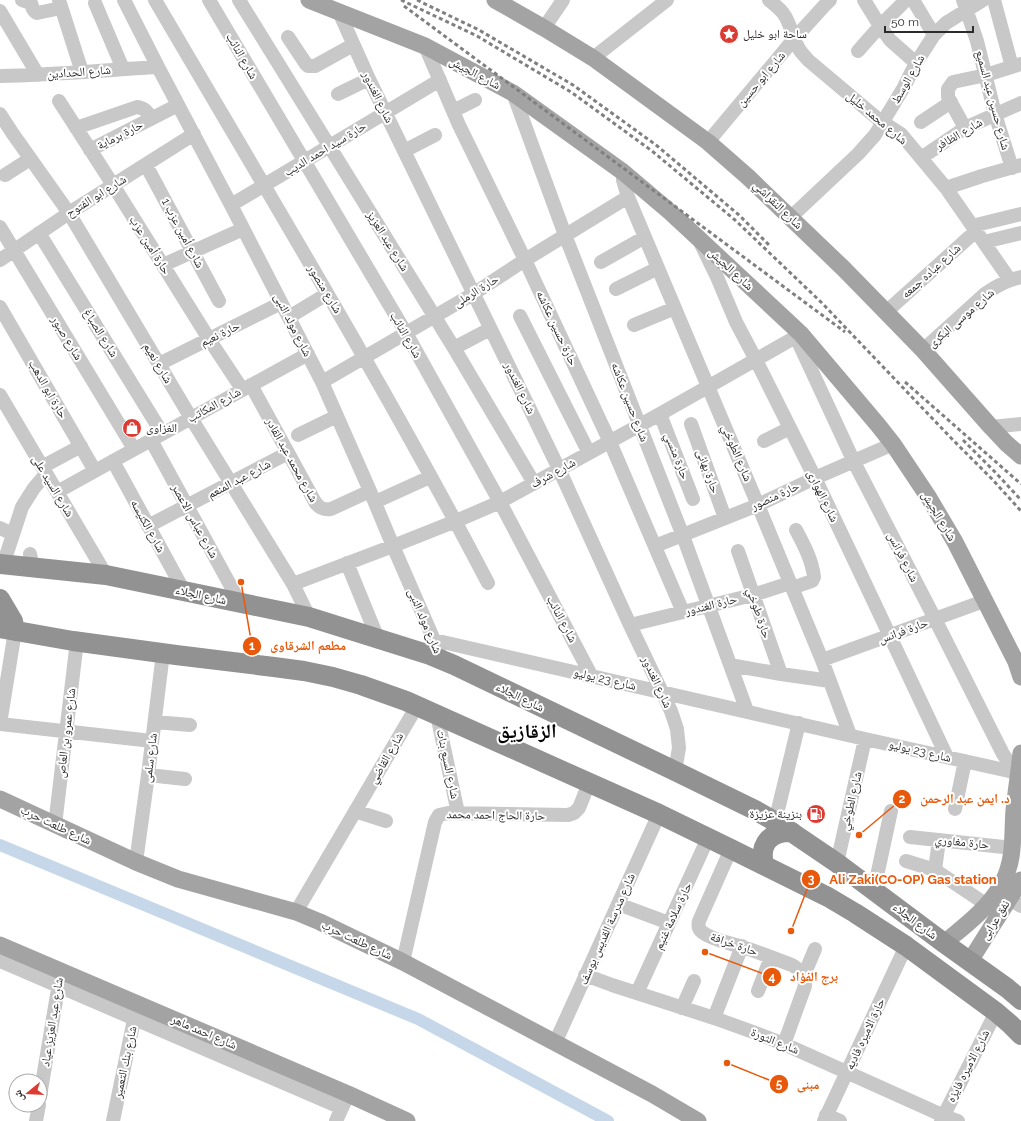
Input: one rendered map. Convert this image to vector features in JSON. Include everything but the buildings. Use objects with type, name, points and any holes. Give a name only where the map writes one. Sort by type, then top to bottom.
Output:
[{"type":"highway","name":"شارع الجلاء","points":[[1,570],[2,578],[31,560],[106,575],[309,617],[442,660],[755,810],[792,832],[837,863],[1007,988],[1021,1000]]},
{"type":"highway","points":[[0,599],[13,621],[8,629]]},
{"type":"highway","name":"شارع الجلاء","points":[[8,629],[77,641],[274,667],[333,677],[362,685],[417,706],[659,814],[821,894],[906,946],[996,1012],[1021,1035]]},
{"type":"highway","points":[[737,852],[751,850],[756,843],[760,827],[759,818],[755,810]]},
{"type":"highway","points":[[764,865],[762,857],[768,840],[775,834],[792,832]]},
{"type":"main road","name":"شارع الجيش","points":[[309,0],[425,46],[513,93],[623,172],[670,211],[798,336],[878,425],[893,444],[955,542],[1016,662],[1021,677]]},
{"type":"main road","name":"شارع النقراشي","points":[[495,0],[593,58],[708,142],[791,217],[886,312],[923,350],[991,427],[1021,456]]},
{"type":"main road","points":[[944,943],[967,925],[1003,901],[1013,848],[1014,811],[1021,753]]},
{"type":"main road","name":"شارع طلعت حرب","points":[[0,799],[136,862],[178,878],[296,912],[320,922],[403,962],[652,1094],[698,1121]]},
{"type":"main road","name":"نفق عرابى","points":[[970,961],[1003,901],[1021,880]]},
{"type":"main road","name":"شارع احمد ماهر","points":[[0,945],[59,978],[135,1011],[345,1101],[408,1121]]},
{"type":"street","points":[[22,0],[31,3],[33,9],[37,13],[60,4],[82,72]]},
{"type":"street","name":"شارع مولد النبى","points":[[124,0],[322,382],[373,496],[442,660]]},
{"type":"street","name":"شارع منصور","points":[[155,0],[263,186],[365,357],[488,582]]},
{"type":"street","name":"شارع النائب","points":[[209,0],[406,333],[500,502],[592,677]]},
{"type":"street","name":"شارع عبد العزيز","points":[[239,0],[454,348],[534,483]]},
{"type":"street","points":[[544,28],[563,0]]},
{"type":"street","points":[[593,58],[667,0]]},
{"type":"street","name":"شارع محمد خليل","points":[[770,0],[784,13],[800,51],[808,60],[883,122],[901,134],[946,188],[977,233],[1016,278]]},
{"type":"street","name":"شارع ابو حسين","points":[[708,142],[794,39],[830,0]]},
{"type":"street","points":[[864,0],[890,40],[916,63]]},
{"type":"street","points":[[858,52],[880,26],[906,0]]},
{"type":"street","points":[[913,0],[934,35]]},
{"type":"street","name":"شارع الوسط","points":[[791,217],[858,154],[875,135],[916,63],[934,35],[965,5],[983,0]]},
{"type":"street","points":[[965,128],[948,97],[948,89],[953,82],[986,75],[1017,65],[994,0]]},
{"type":"street","points":[[96,3],[123,69]]},
{"type":"street","name":"شارع حسين عبد السميع","points":[[965,5],[977,41],[995,114],[1016,166]]},
{"type":"street","points":[[0,11],[38,75]]},
{"type":"street","name":"شارع الغندور","points":[[339,12],[368,79],[386,113],[559,469],[630,625],[672,710],[677,729],[679,748],[675,771]]},
{"type":"street","points":[[288,37],[306,64],[312,67],[353,45]]},
{"type":"street","name":"حارة حسين عكاشه","points":[[425,46],[453,111],[610,442],[683,612]]},
{"type":"street","name":"شارع الحدادين","points":[[0,76],[158,67]]},
{"type":"street","points":[[338,94],[368,79]]},
{"type":"street","name":"حارة سيد احمد الديب","points":[[231,205],[440,80]]},
{"type":"street","name":"شارع حسين عكاشه","points":[[513,93],[565,235],[683,536],[748,712]]},
{"type":"street","points":[[453,111],[475,100]]},
{"type":"street","name":"حارة أمين عزب","points":[[59,101],[209,339],[246,387]]},
{"type":"street","points":[[921,122],[951,102]]},
{"type":"street","name":"شارع الظافر","points":[[921,158],[965,128],[1021,103]]},
{"type":"street","name":"حارة برماية","points":[[90,150],[178,105]]},
{"type":"street","name":"حارة برماية","points":[[76,128],[137,107],[145,110],[151,119]]},
{"type":"street","name":"شارع نعيم","points":[[0,114],[7,135],[30,159],[69,213],[191,418],[293,584],[309,617]]},
{"type":"street","name":"شارع ابو الفتوح","points":[[0,260],[69,213],[194,134]]},
{"type":"street","points":[[404,151],[434,135]]},
{"type":"street","points":[[5,175],[30,159]]},
{"type":"street","name":"شارع أمين عزب 1","points":[[146,165],[219,301]]},
{"type":"street","points":[[946,188],[1016,166]]},
{"type":"street","name":"شارع الطوخي","points":[[623,172],[623,180],[628,197],[709,386],[822,660],[850,735]]},
{"type":"street","name":"حارة الرملى","points":[[322,382],[473,294],[525,260],[628,197]]},
{"type":"street","points":[[977,233],[1021,214]]},
{"type":"street","name":"شارع صبور","points":[[0,227],[134,449]]},
{"type":"street","points":[[163,265],[243,229]]},
{"type":"street","name":"شارع الصباغ","points":[[39,233],[157,437]]},
{"type":"street","points":[[977,233],[1021,233]]},
{"type":"street","name":"شارع عباده جمعه","points":[[886,312],[977,233]]},
{"type":"street","name":"شارع الهوارى","points":[[696,236],[717,277],[736,322],[815,478],[947,758]]},
{"type":"street","points":[[601,262],[645,237]]},
{"type":"street","points":[[616,289],[658,268]]},
{"type":"street","name":"شارع موسى البكرى","points":[[923,350],[985,294],[1016,278]]},
{"type":"street","points":[[289,317],[327,294]]},
{"type":"street","name":"حارة نعيم","points":[[159,364],[281,303]]},
{"type":"street","name":"حارة ابو الدهب","points":[[0,307],[95,471]]},
{"type":"street","points":[[634,325],[675,308]]},
{"type":"street","points":[[520,316],[588,453]]},
{"type":"street","points":[[454,348],[490,329]]},
{"type":"street","name":"شارع شرف","points":[[293,584],[393,546],[500,502],[798,336]]},
{"type":"street","name":"شارع فرانس","points":[[798,336],[854,462],[1003,754],[1010,764],[1019,771]]},
{"type":"street","name":"شارع المكاتب","points":[[57,492],[308,354]]},
{"type":"street","name":"شارع محمد عبد القادر","points":[[246,387],[319,507],[324,510],[331,509],[373,496]]},
{"type":"street","name":"شارع السيد على","points":[[0,397],[106,575]]},
{"type":"street","name":"حارة منسي","points":[[660,414],[693,499]]},
{"type":"street","points":[[298,435],[337,416]]},
{"type":"street","name":"حارة بهائى","points":[[691,424],[725,518]]},
{"type":"street","points":[[991,427],[1021,424]]},
{"type":"street","points":[[764,441],[790,428]]},
{"type":"street","name":"شارع عباس الاعصر","points":[[157,437],[187,506],[240,603]]},
{"type":"street","name":"حارة منصور","points":[[655,546],[758,505],[893,444]]},
{"type":"street","points":[[1,570],[22,507],[44,471],[81,446]]},
{"type":"street","name":"شارع عبد المنعم","points":[[148,526],[288,454]]},
{"type":"street","name":"شارع الكنيسه","points":[[113,460],[184,591]]},
{"type":"street","points":[[373,496],[430,477]]},
{"type":"street","points":[[0,528],[13,534]]},
{"type":"street","name":"حارة الغندور","points":[[630,625],[812,581],[814,578],[813,568],[796,530]]},
{"type":"street","name":"حارة طوخي","points":[[738,551],[781,674]]},
{"type":"street","points":[[347,563],[378,639]]},
{"type":"street","name":"حارة فرانس","points":[[822,660],[984,601]]},
{"type":"street","points":[[8,629],[0,724],[152,741]]},
{"type":"street","name":"شارع 23 يوليو","points":[[434,640],[947,758],[1000,769],[1019,771]]},
{"type":"street","name":"شارع عمرو بن العاص","points":[[55,825],[77,641]]},
{"type":"street","name":"شارع سلمى","points":[[136,862],[163,653]]},
{"type":"street","points":[[730,665],[830,681]]},
{"type":"street","name":"شارع القاضي","points":[[296,912],[417,706]]},
{"type":"street","name":"شارع السبع بنات","points":[[437,715],[458,813]]},
{"type":"street","points":[[155,722],[190,725]]},
{"type":"street","points":[[775,822],[799,723]]},
{"type":"street","name":"شارع الطوخي","points":[[837,863],[865,739]]},
{"type":"street","points":[[1000,769],[1003,754]]},
{"type":"street","points":[[955,809],[965,761]]},
{"type":"street","points":[[148,775],[185,780]]},
{"type":"street","name":"حارة الحاج احمد محمد","points":[[403,962],[435,822],[439,815],[443,813],[458,813],[568,815],[574,813],[580,808],[589,784]]},
{"type":"street","points":[[874,890],[892,810]]},
{"type":"street","points":[[355,811],[386,821]]},
{"type":"street","name":"شارع مدرسة القديس يوسف","points":[[555,1043],[659,814]]},
{"type":"street","name":"حارة مغاوري","points":[[910,837],[1013,848]]},
{"type":"street","name":"حارة سلامة غنيم","points":[[637,993],[708,838]]},
{"type":"street","points":[[935,870],[939,840]]},
{"type":"street","name":"حارة خرافة","points":[[737,852],[699,921],[698,926],[700,931],[720,940],[742,946],[792,965],[798,968],[802,973]]},
{"type":"street","points":[[906,861],[935,870],[1003,901]]},
{"type":"street","points":[[618,904],[669,923]]},
{"type":"street","points":[[714,1018],[742,946]]},
{"type":"street","name":"حارة الاميره فاديه","points":[[825,1118],[906,946]]},
{"type":"street","points":[[784,1044],[805,986],[805,980],[802,973],[807,968],[815,949]]},
{"type":"street","points":[[758,990],[771,957]]},
{"type":"street","points":[[0,961],[59,978]]},
{"type":"street","name":"شارع الثورة","points":[[585,975],[714,1018],[784,1044],[847,1072],[942,1118],[958,1121]]},
{"type":"street","name":"شارع عبد العزيز عياد","points":[[44,1073],[59,978]]},
{"type":"street","points":[[682,1008],[694,981]]},
{"type":"street","name":"شارع بنك التعمير","points":[[113,1121],[135,1011]]},
{"type":"street","name":"شارع الاميره فايزه","points":[[942,1118],[996,1012]]},
{"type":"street","points":[[336,1121],[345,1101]]},
{"type":"street","points":[[825,1118],[840,1121]]},
{"type":"waterway","points":[[0,845],[418,1019],[608,1121]]},
{"type":"railway","points":[[401,0],[477,36],[571,92],[652,151],[735,220],[822,303],[1021,511]]},
{"type":"railway","points":[[417,0],[479,30],[573,85],[656,145],[739,215],[770,246]]},
{"type":"railway","points":[[404,6],[845,332]]},
{"type":"railway","points":[[905,382],[1021,484]]},
{"type":"railway","points":[[963,440],[1021,500]]},
{"type":"place","name":"ساحة ابو خليل","points":[[729,34]]},
{"type":"place","name":"الغزاوى","points":[[132,428]]},
{"type":"place","name":"مطعم الشرقاوى","points":[[241,582]]},
{"type":"place","name":"بنزينة عزيزة","points":[[816,814]]},
{"type":"place","name":"د. ايمن عبد الرحمن","points":[[859,835]]},
{"type":"place","name":"Ali Zaki(CO-OP) Gas station","points":[[791,931]]},
{"type":"place","name":"برج الفؤاد","points":[[705,952]]},
{"type":"place","name":"مبنى","points":[[727,1063]]},
{"type":"district","name":"الزقازيق","points":[[527,731]]}]
